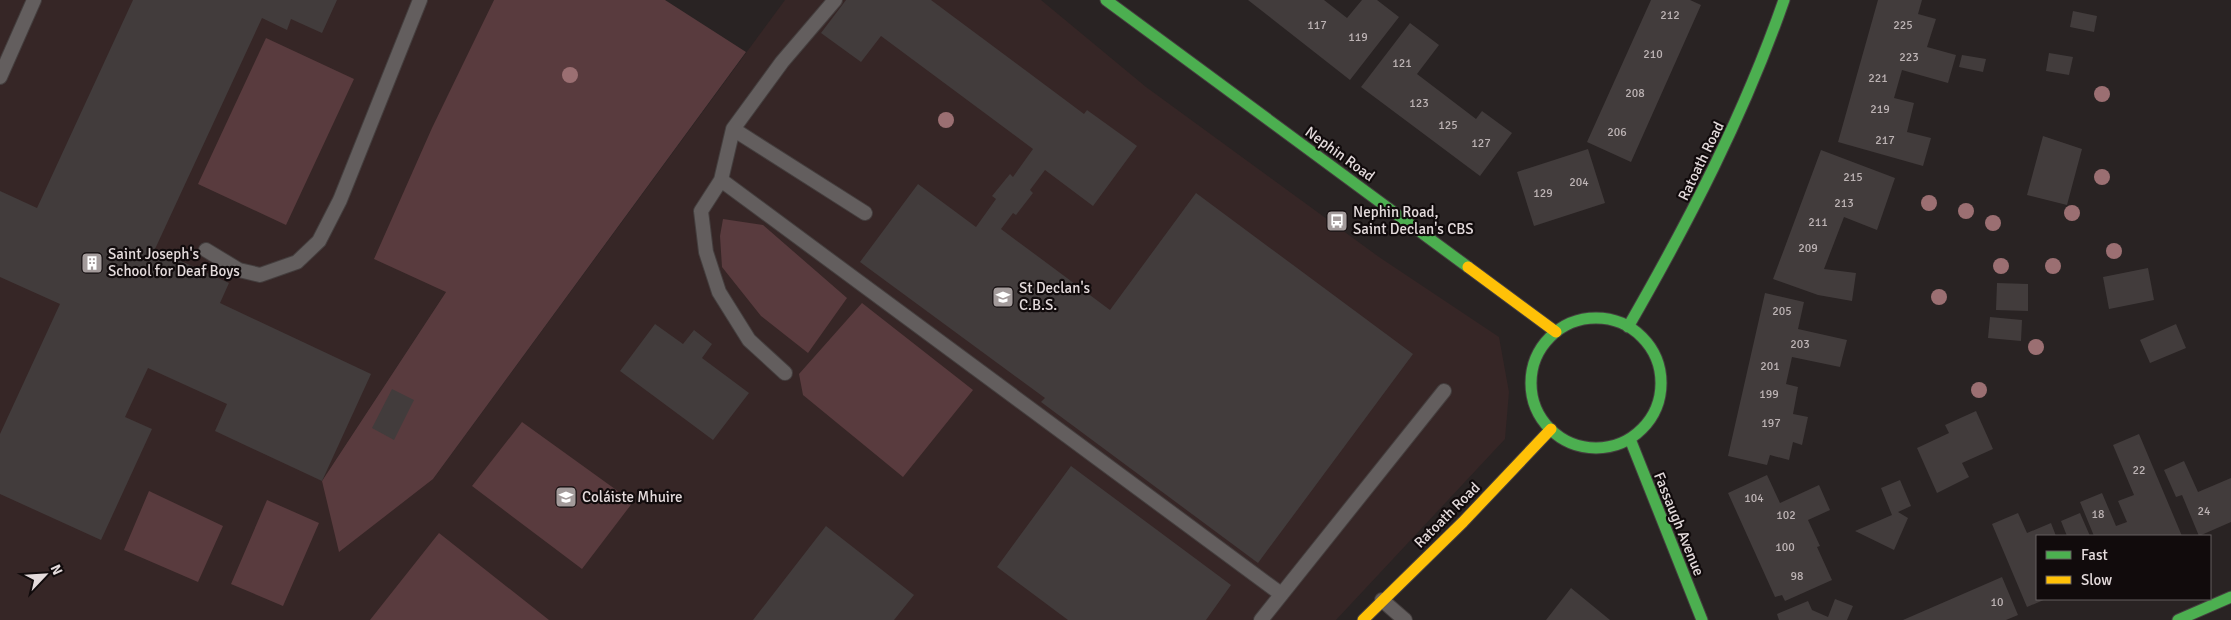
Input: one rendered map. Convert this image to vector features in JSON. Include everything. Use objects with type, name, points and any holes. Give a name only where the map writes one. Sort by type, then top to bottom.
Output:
[{"type":"main road","name":"Nephin Road","points":[[1106,0],[1556,332]]},
{"type":"main road","name":"Ratoath Road","points":[[1628,327],[1673,250],[1727,146],[1766,54],[1784,0]]},
{"type":"main road","points":[[1595,318],[1612,320],[1642,336],[1652,349],[1657,360],[1661,382],[1660,394],[1650,419],[1630,439],[1612,446],[1586,447],[1561,438],[1551,429],[1536,408],[1531,389],[1533,369],[1540,350],[1556,332],[1578,320],[1595,318]]},
{"type":"main road","name":"Ratoath Road","points":[[1363,620],[1463,522],[1551,429]]},
{"type":"main road","name":"Fassaugh Avenue","points":[[1630,439],[1702,620]]},
{"type":"main road","points":[[2178,620],[2231,598]]},
{"type":"lane","points":[[0,77],[34,0]]},
{"type":"lane","points":[[206,250],[239,270],[260,276],[297,262],[319,241],[340,200],[420,0]]},
{"type":"lane","points":[[786,373],[749,340],[719,292],[706,252],[701,211],[721,180],[733,130],[782,62],[835,0]]},
{"type":"lane","points":[[733,130],[865,213]]},
{"type":"lane","points":[[721,180],[1281,594]]},
{"type":"lane","points":[[1261,620],[1444,391]]},
{"type":"lane","points":[[1382,600],[1405,620]]},
{"type":"shaded area","points":[[0,0],[494,0],[433,128],[446,292],[322,481],[433,479],[785,0],[1041,0],[1146,87],[1379,257],[1499,337],[1509,392],[1505,439],[1336,620],[0,620]]},
{"type":"shaded area","points":[[494,0],[665,0],[746,52],[433,479],[339,552],[322,481],[446,292],[374,259],[432,128]]},
{"type":"shaded area","points":[[266,38],[354,79],[286,225],[198,184]]},
{"type":"shaded area","points":[[723,219],[763,225],[847,298],[808,353],[761,316],[722,267],[720,236]]},
{"type":"shaded area","points":[[862,303],[973,390],[903,477],[803,395],[799,374]]},
{"type":"shaded area","points":[[522,422],[633,502],[582,569],[472,486]]},
{"type":"shaded area","points":[[149,491],[223,526],[198,582],[124,550]]},
{"type":"shaded area","points":[[267,500],[319,523],[283,606],[231,584]]},
{"type":"shaded area","points":[[439,533],[549,620],[370,620]]},
{"type":"building","name":"Saint Joseph's School for Deaf Boys","points":[[133,0],[337,0],[322,33],[291,19],[287,30],[262,18],[155,249],[229,283],[220,303],[371,374],[322,481],[215,431],[227,404],[148,368],[125,417],[152,429],[101,540],[0,494],[0,434],[60,304],[0,277],[0,191],[37,208]]},
{"type":"building","points":[[846,0],[931,0],[1084,114],[1087,110],[1137,146],[1093,206],[1045,170],[1030,190],[1033,193],[1016,215],[1013,213],[1001,229],[1110,310],[1196,193],[1413,354],[1258,563],[1041,402],[1045,398],[860,262],[918,184],[976,227],[996,199],[992,196],[1010,174],[1013,177],[1033,149],[881,36],[861,62],[821,33]]},
{"type":"building","points":[[1248,0],[1324,0],[1347,18],[1362,0],[1377,0],[1399,17],[1350,80]]},
{"type":"building","points":[[1651,0],[1690,0],[1701,5],[1631,162],[1587,142]]},
{"type":"building","points":[[1878,0],[1922,0],[1918,14],[1936,19],[1927,47],[1956,55],[1948,83],[1902,70],[1894,98],[1914,103],[1907,132],[1931,138],[1923,166],[1838,142]]},
{"type":"building","points":[[2073,11],[2097,16],[2094,32],[2070,27]]},
{"type":"building","points":[[1410,23],[1439,45],[1417,74],[1476,119],[1482,111],[1512,133],[1480,176],[1361,87]]},
{"type":"building","points":[[2049,53],[2073,57],[2069,75],[2046,71]]},
{"type":"building","points":[[1962,55],[1986,59],[1983,72],[1959,67]]},
{"type":"building","points":[[2043,136],[2082,149],[2067,205],[2027,195]]},
{"type":"building","points":[[1588,149],[1605,203],[1534,226],[1517,172]]},
{"type":"building","points":[[1821,150],[1895,178],[1877,230],[1844,217],[1824,269],[1856,273],[1852,301],[1818,295],[1773,279]]},
{"type":"building","points":[[2148,268],[2154,300],[2109,309],[2103,277]]},
{"type":"building","points":[[1997,283],[2028,284],[2028,311],[1996,310]]},
{"type":"building","points":[[1765,293],[1804,302],[1798,329],[1847,340],[1840,367],[1792,357],[1786,384],[1798,387],[1793,414],[1808,417],[1802,445],[1793,442],[1789,460],[1770,455],[1767,465],[1728,456]]},
{"type":"building","points":[[1990,317],[2022,320],[2021,341],[1988,338]]},
{"type":"building","points":[[655,324],[683,344],[694,330],[712,344],[702,358],[749,393],[713,440],[620,371]]},
{"type":"building","points":[[2176,324],[2186,348],[2150,363],[2140,340]]},
{"type":"building","points":[[392,389],[414,400],[394,440],[372,428]]},
{"type":"building","points":[[1976,411],[1993,449],[1962,463],[1969,477],[1937,493],[1917,448],[1949,433],[1945,425]]},
{"type":"building","points":[[2139,434],[2182,535],[2094,535],[2080,502],[2102,493],[2116,526],[2127,522],[2118,501],[2134,495],[2113,445]]},
{"type":"building","points":[[2184,461],[2198,492],[2231,478],[2231,522],[2199,535],[2182,495],[2176,497],[2164,470]]},
{"type":"building","points":[[1071,466],[1231,585],[1206,620],[1068,620],[997,567]]},
{"type":"building","points":[[1767,475],[1780,503],[1819,485],[1830,510],[1808,520],[1820,546],[1817,547],[1832,580],[1785,601],[1782,595],[1775,597],[1728,493]]},
{"type":"building","points":[[1900,480],[1911,506],[1898,512],[1908,518],[1894,550],[1855,531],[1892,515],[1881,488]]},
{"type":"building","points":[[2018,513],[2027,533],[2051,523],[2056,535],[2036,535],[2036,600],[2044,600],[2027,607],[1992,524]]},
{"type":"building","points":[[2080,513],[2090,535],[2067,535],[2061,521]]},
{"type":"building","points":[[826,526],[914,595],[894,620],[753,620]]},
{"type":"building","points":[[2002,577],[2018,615],[2006,620],[1903,620]]},
{"type":"building","points":[[1571,588],[1610,620],[1546,620]]},
{"type":"building","points":[[1835,599],[1853,606],[1847,620],[1779,620],[1777,614],[1808,601],[1812,610],[1828,617]]},
{"type":"traffic: fast","points":[[1106,0],[1468,267]]},
{"type":"traffic: fast","points":[[1628,327],[1714,167],[1751,85],[1784,0]]},
{"type":"traffic: fast","points":[[1596,318],[1621,323],[1642,337],[1656,358],[1661,383],[1656,408],[1642,429],[1621,443],[1596,448],[1571,443],[1550,429],[1536,408],[1531,383],[1536,358],[1550,337],[1571,323],[1596,318]]},
{"type":"traffic: fast","points":[[1630,439],[1702,620]]},
{"type":"traffic: fast","points":[[2178,620],[2231,597]]},
{"type":"traffic: slow","points":[[1468,267],[1556,332]]},
{"type":"traffic: slow","points":[[1363,620],[1463,522],[1551,429]]},
{"type":"place","name":"Nephin Road, Saint Declan's CBS","points":[[1337,221]]},
{"type":"place","name":"Saint Joseph's School for Deaf Boys","points":[[92,263]]},
{"type":"place","name":"St Declan's C.B.S.","points":[[1003,297]]},
{"type":"place","name":"Coláiste Mhuire","points":[[566,497]]}]
